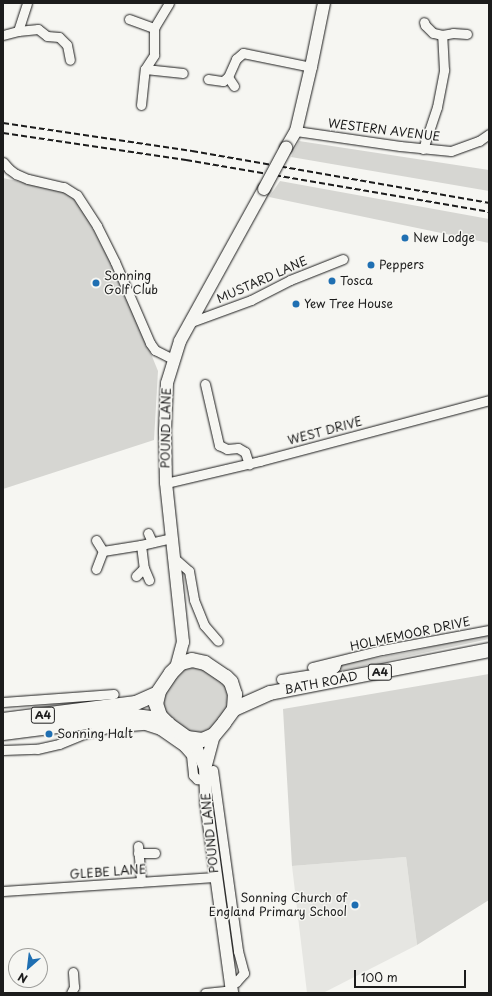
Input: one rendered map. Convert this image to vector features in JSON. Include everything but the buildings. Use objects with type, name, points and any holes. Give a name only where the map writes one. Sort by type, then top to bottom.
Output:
[{"type":"main road","name":"BATH ROAD","points":[[234,709],[270,693],[489,650]]},
{"type":"main road","points":[[185,661],[202,661],[231,682],[235,694],[234,709],[214,735],[202,740],[187,738],[160,716],[157,708],[158,693],[176,668],[185,661]]},
{"type":"main road","name":"BATH ROAD","points":[[231,682],[251,690],[270,693]]},
{"type":"main road","name":"A4","points":[[3,720],[136,703],[158,693]]},
{"type":"main road","name":"A4","points":[[3,734],[135,716],[151,718],[168,724]]},
{"type":"main road","points":[[21,718],[24,732]]},
{"type":"street","points":[[18,31],[27,3]]},
{"type":"street","points":[[141,105],[145,68],[158,55],[154,28],[169,3]]},
{"type":"street","points":[[296,131],[312,67],[324,3]]},
{"type":"street","points":[[129,19],[154,28]]},
{"type":"street","points":[[424,22],[433,33],[442,35],[454,33],[467,34]]},
{"type":"street","points":[[3,35],[18,31],[38,29],[47,36],[59,37],[66,45],[70,60]]},
{"type":"street","points":[[423,149],[437,107],[444,70],[442,35]]},
{"type":"street","points":[[208,79],[223,81],[228,78],[236,59],[243,53],[312,67]]},
{"type":"street","points":[[145,68],[183,73]]},
{"type":"street","points":[[228,78],[234,86]]},
{"type":"street","name":"WESTERN AVENUE","points":[[296,131],[423,149],[451,151],[479,141],[489,134]]},
{"type":"street","name":"POUND LANE","points":[[176,668],[182,642],[166,482],[167,383],[173,359],[190,322],[296,131]]},
{"type":"street","points":[[3,162],[16,174],[28,179],[64,187],[77,195],[98,226],[150,343],[155,350],[173,359]]},
{"type":"street","name":"MUSTARD LANE","points":[[190,322],[251,300],[290,280],[343,259]]},
{"type":"street","points":[[205,384],[218,445],[227,449],[238,448],[244,452],[249,464]]},
{"type":"street","name":"WEST DRIVE","points":[[166,482],[249,464],[489,400]]},
{"type":"street","points":[[148,533],[152,542]]},
{"type":"street","points":[[103,551],[141,545],[171,538]]},
{"type":"street","points":[[96,540],[103,551]]},
{"type":"street","points":[[141,545],[144,568],[149,580]]},
{"type":"street","points":[[96,569],[103,551]]},
{"type":"street","points":[[174,558],[189,571],[194,600],[204,624],[218,641]]},
{"type":"street","points":[[136,576],[144,568]]},
{"type":"street","name":"HOLMEMOOR DRIVE","points":[[312,667],[382,650],[489,630]]},
{"type":"street","points":[[182,642],[202,661]]},
{"type":"street","name":"HOLMEMOOR DRIVE","points":[[280,679],[331,671],[336,667],[337,662]]},
{"type":"street","points":[[3,702],[114,694]]},
{"type":"street","points":[[18,702],[21,718]]},
{"type":"street","points":[[3,750],[37,749],[59,744],[90,732],[136,724],[145,725],[160,730],[184,747],[191,755],[193,775],[197,779],[208,772],[218,801],[238,951],[244,973],[231,989],[205,993]]},
{"type":"street","name":"POUND LANE","points":[[214,735],[208,772],[206,802],[231,989]]},
{"type":"street","name":"POUND LANE","points":[[187,738],[197,749],[208,772]]},
{"type":"street","points":[[206,802],[218,801]]},
{"type":"street","points":[[141,882],[138,850],[155,852]]},
{"type":"street","name":"GLEBE LANE","points":[[3,891],[215,877]]},
{"type":"street","points":[[72,993],[74,986],[73,972]]},
{"type":"shaded area","points":[[299,141],[489,170],[489,191],[291,157]]},
{"type":"shaded area","name":"Sonning Golf Club","points":[[3,178],[59,190],[78,200],[127,295],[158,371],[154,440],[3,489]]},
{"type":"shaded area","points":[[280,181],[489,219],[489,243],[269,197]]},
{"type":"shaded area","points":[[489,633],[489,639],[340,671],[319,668],[409,652]]},
{"type":"shaded area","points":[[186,667],[200,667],[226,685],[229,704],[210,732],[193,735],[169,718],[161,702],[168,686]]},
{"type":"shaded area","points":[[489,674],[489,900],[417,945],[406,857],[292,866],[283,709]]},
{"type":"shaded area","name":"Sonning Church of England Primary School","points":[[406,857],[417,945],[323,993],[307,993],[292,866]]},
{"type":"railway","points":[[3,123],[192,151],[489,203]]},
{"type":"railway","points":[[3,133],[186,160],[489,212]]},
{"type":"place","name":"New Lodge","points":[[405,238]]},
{"type":"place","name":"Peppers","points":[[371,265]]},
{"type":"place","name":"Tosca","points":[[332,281]]},
{"type":"place","name":"Sonning Golf Club","points":[[96,283]]},
{"type":"place","name":"Yew Tree House","points":[[296,304]]},
{"type":"place","name":"Sonning Halt","points":[[49,734]]},
{"type":"place","name":"Sonning Church of England Primary School","points":[[355,905]]}]
